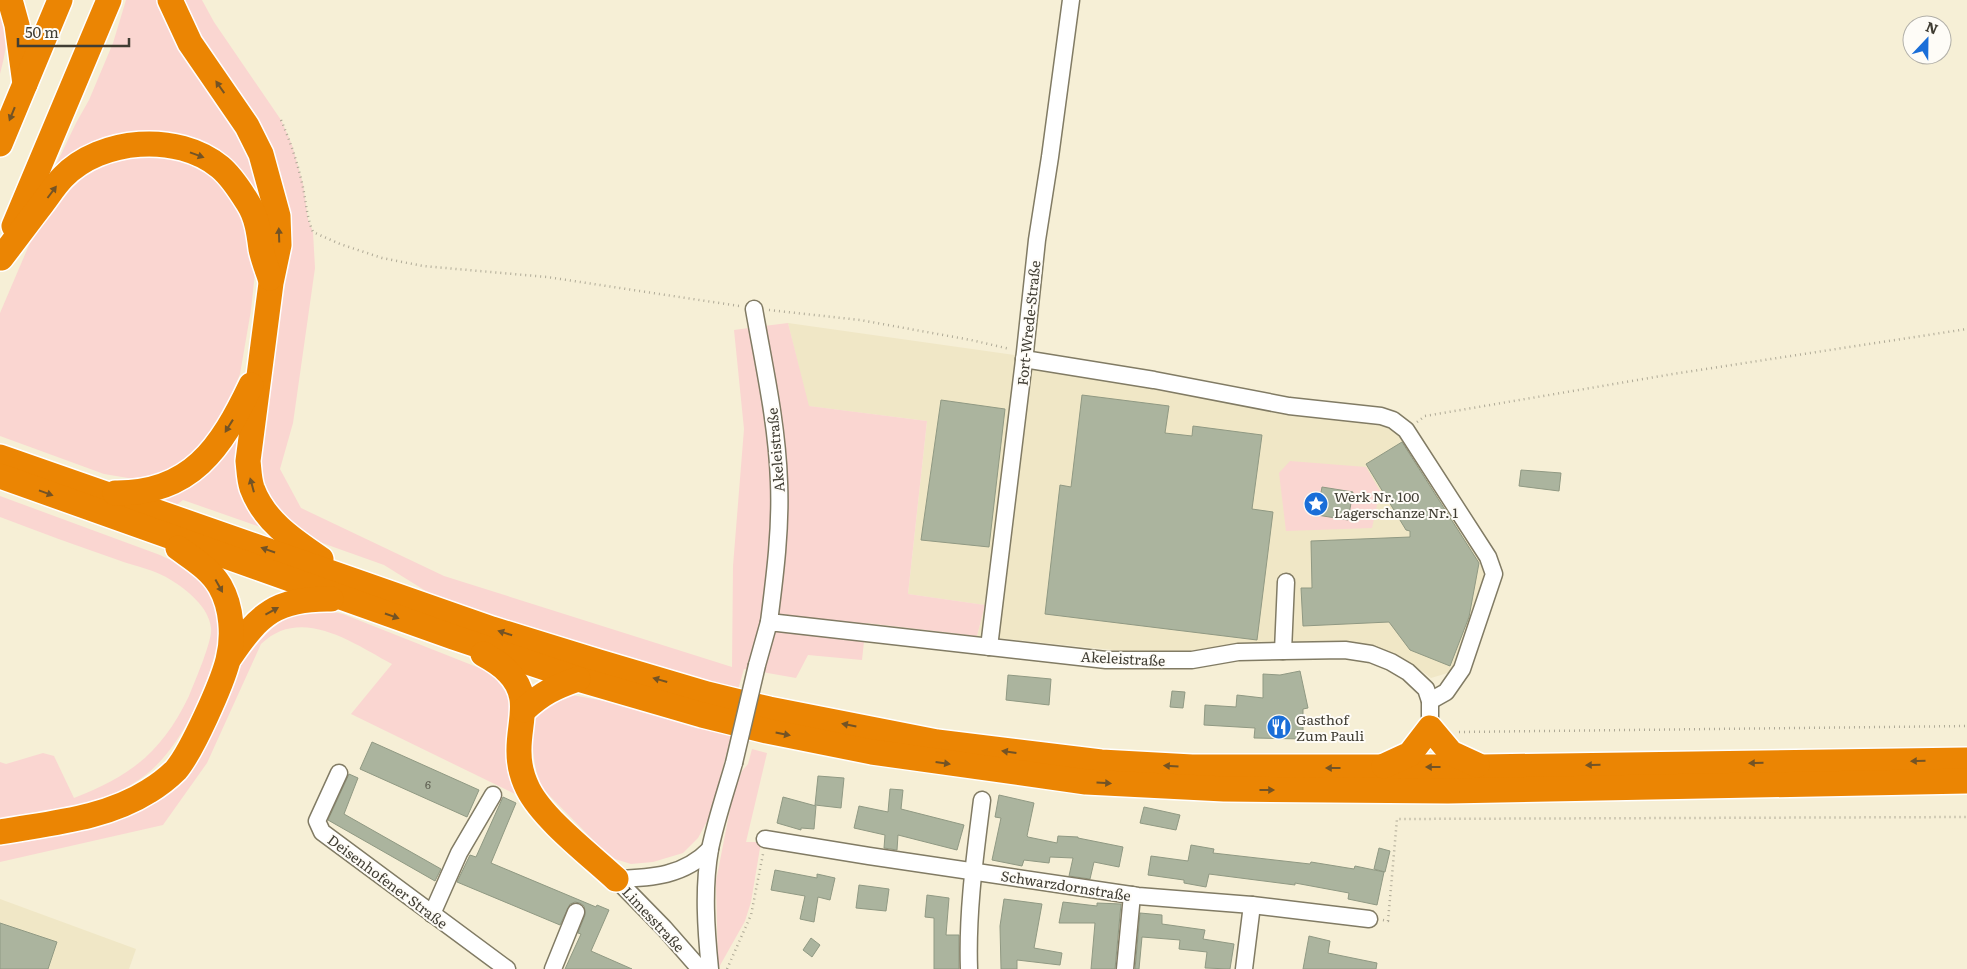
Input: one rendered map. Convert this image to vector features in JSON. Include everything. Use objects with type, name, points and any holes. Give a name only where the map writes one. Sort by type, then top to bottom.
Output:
[{"type":"highway","points":[[10,0],[17,25],[25,84]]},
{"type":"highway","points":[[0,144],[60,0]]},
{"type":"highway","points":[[0,255],[102,0]]},
{"type":"highway","points":[[0,255],[109,0]]},
{"type":"highway","points":[[170,0],[190,43],[247,126],[261,154],[278,216],[279,245],[271,283],[248,460],[251,486],[259,504],[274,524],[347,589]]},
{"type":"highway","points":[[0,255],[63,177],[76,166],[113,147],[135,144],[172,146],[204,157],[220,167],[231,178],[249,204],[256,222],[271,283]]},
{"type":"highway","points":[[100,493],[152,490],[185,476],[214,450],[236,415],[260,367]]},
{"type":"highway","points":[[0,457],[100,493],[347,589],[453,637],[509,672],[522,696],[524,710],[519,751],[521,772],[528,790],[545,813],[616,878]]},
{"type":"highway","points":[[0,476],[155,532],[347,589],[492,629],[707,694],[828,721],[937,742],[1101,762],[1192,767],[1482,767],[1967,760]]},
{"type":"highway","points":[[155,532],[196,561],[212,575],[220,587],[230,615],[231,628],[228,659]]},
{"type":"highway","points":[[0,832],[108,811],[131,802],[158,785],[176,769],[192,743],[228,659],[246,633],[269,612],[290,602],[310,599],[347,589]]},
{"type":"highway","points":[[453,637],[578,679],[702,715],[767,731],[872,752],[1086,782],[1224,789],[1448,791],[1967,781]]},
{"type":"highway","points":[[524,710],[537,697],[548,690],[578,679]]},
{"type":"highway","points":[[1382,767],[1410,754],[1441,730],[1451,753],[1482,767]]},
{"type":"street","name":"Fort-Wrede-Straße","points":[[990,647],[1037,240],[1071,0]]},
{"type":"street","name":"Akeleistraße","points":[[734,763],[769,622],[776,562],[779,481],[773,414],[754,309]]},
{"type":"street","points":[[1025,356],[1289,406],[1380,416],[1393,420],[1406,430],[1488,557],[1494,574],[1462,669],[1446,692],[1430,702],[1441,730]]},
{"type":"street","points":[[1283,651],[1286,582]]},
{"type":"street","name":"Akeleistraße","points":[[769,622],[1106,660],[1192,660],[1238,652],[1345,650],[1371,654],[1391,662],[1408,672],[1426,689],[1430,702]]},
{"type":"street","name":"Limesstraße","points":[[710,969],[707,941],[707,891],[710,849],[734,763]]},
{"type":"street","name":"Deisenhofener Straße","points":[[339,773],[316,821],[322,832],[507,969]]},
{"type":"street","points":[[432,914],[459,853],[493,795]]},
{"type":"street","points":[[969,969],[968,950],[973,871],[982,800]]},
{"type":"street","name":"Schwarzdornstraße","points":[[765,839],[1132,895],[1252,905],[1369,919]]},
{"type":"street","name":"Limesstraße","points":[[616,878],[643,878],[673,873],[699,861],[710,849]]},
{"type":"street","name":"Limesstraße","points":[[616,878],[700,969]]},
{"type":"street","points":[[1125,969],[1132,895]]},
{"type":"street","points":[[1244,969],[1252,905]]},
{"type":"street","points":[[553,969],[576,912]]},
{"type":"path","points":[[281,120],[292,145],[303,184],[308,219],[313,232],[340,244],[382,258],[424,266],[547,277],[754,309],[860,320],[971,340],[1025,356]]},
{"type":"path","points":[[1406,430],[1425,416],[1673,374],[1967,329]]},
{"type":"path","points":[[1441,730],[1967,726]]},
{"type":"path","points":[[1369,919],[1388,921],[1397,819],[1967,816]]},
{"type":"path","points":[[727,969],[751,915],[765,839]]},
{"type":"shaded area","points":[[0,0],[6,45],[0,74]]},
{"type":"shaded area","points":[[126,0],[162,0],[239,127],[272,214],[197,146],[53,171],[89,100],[113,43]]},
{"type":"shaded area","points":[[178,0],[202,0],[214,22],[281,120],[292,145],[303,184],[308,219],[313,232],[315,268],[293,423],[280,469],[301,508],[444,576],[732,667],[733,566],[744,429],[734,330],[788,323],[809,406],[927,421],[908,594],[985,605],[977,636],[866,623],[862,660],[808,655],[796,678],[744,669],[737,693],[512,624],[437,598],[384,565],[311,539],[286,525],[264,496],[257,447],[285,285],[287,216]]},
{"type":"shaded area","points":[[170,154],[220,178],[244,213],[255,273],[251,310],[240,374],[221,420],[211,436],[170,474],[140,480],[104,474],[0,436],[0,313],[41,217],[59,190],[103,158]]},
{"type":"shaded area","points":[[788,323],[1021,356],[1409,430],[1495,559],[1451,672],[1431,678],[1415,666],[1383,650],[1345,642],[1242,645],[1162,655],[977,636],[985,605],[908,594],[927,421],[808,406]]},
{"type":"shaded area","points":[[242,410],[266,529],[183,500],[174,507],[146,498]]},
{"type":"shaded area","points":[[1290,461],[1366,467],[1380,491],[1372,528],[1286,531],[1279,473]]},
{"type":"shaded area","points":[[0,496],[160,555],[191,570],[205,581],[214,595],[221,632],[210,671],[196,706],[177,739],[154,768],[140,779],[108,796],[73,807],[0,820],[0,762],[6,764],[43,753],[54,756],[74,798],[112,781],[143,760],[156,747],[179,716],[189,696],[206,651],[211,628],[202,606],[171,580],[152,571],[0,517]]},
{"type":"shaded area","points":[[320,609],[343,614],[497,675],[513,699],[507,767],[515,794],[351,714],[392,664],[327,631],[293,628],[277,633],[261,644],[207,763],[163,825],[0,862],[0,840],[149,803],[246,643],[274,615]]},
{"type":"shaded area","points":[[562,695],[572,695],[626,705],[731,736],[710,816],[698,838],[683,853],[653,862],[631,864],[615,859],[600,847],[541,787],[533,753],[534,717]]},
{"type":"shaded area","points":[[752,749],[767,753],[746,842],[761,842],[751,902],[745,921],[718,969],[716,881],[734,789],[742,771],[748,764]]},
{"type":"shaded area","points":[[0,899],[136,949],[129,969],[0,969]]},
{"type":"building","points":[[1082,395],[1169,406],[1165,433],[1192,436],[1193,426],[1262,435],[1252,509],[1273,512],[1257,640],[1045,614],[1060,485],[1071,487]]},
{"type":"building","points":[[941,400],[1005,409],[989,547],[921,540]]},
{"type":"building","points":[[1402,442],[1479,563],[1469,617],[1450,666],[1410,650],[1389,622],[1303,626],[1301,588],[1312,588],[1311,541],[1410,537],[1410,531],[1406,530],[1366,464]]},
{"type":"building","points":[[1521,470],[1561,473],[1559,491],[1519,486]]},
{"type":"building","points":[[1322,487],[1353,492],[1348,520],[1317,515]]},
{"type":"building","points":[[1300,671],[1308,708],[1303,709],[1303,739],[1254,738],[1255,728],[1204,725],[1205,705],[1236,707],[1237,695],[1263,698],[1263,674],[1280,675]]},
{"type":"building","points":[[1008,675],[1051,679],[1049,705],[1006,700]]},
{"type":"building","points":[[1172,691],[1185,692],[1183,708],[1170,707]]},
{"type":"building","points":[[372,742],[479,790],[467,817],[360,769]]},
{"type":"building","points":[[349,774],[358,778],[344,814],[441,869],[435,881],[328,820]]},
{"type":"building","points":[[818,776],[844,778],[841,808],[815,805]]},
{"type":"building","points":[[890,789],[903,790],[901,809],[964,825],[957,850],[898,835],[897,850],[884,848],[885,835],[854,828],[859,806],[888,812]]},
{"type":"building","points":[[999,795],[1034,803],[1028,837],[1057,843],[1058,836],[1078,837],[1123,847],[1119,867],[1094,862],[1090,879],[1069,876],[1073,858],[1050,857],[1049,863],[1024,860],[1022,866],[992,860],[1001,818],[995,817]]},
{"type":"building","points":[[503,797],[516,803],[491,863],[596,907],[597,905],[609,910],[591,951],[632,969],[565,969],[581,934],[578,933],[585,915],[584,906],[580,903],[570,904],[560,925],[457,882],[470,855],[476,857]]},
{"type":"building","points":[[783,797],[816,806],[814,829],[801,828],[801,830],[777,823]]},
{"type":"building","points":[[1144,807],[1180,815],[1176,830],[1140,823]]},
{"type":"building","points":[[1191,845],[1214,849],[1213,853],[1310,864],[1311,862],[1354,869],[1355,866],[1384,872],[1377,905],[1348,899],[1349,893],[1295,883],[1295,885],[1209,874],[1206,887],[1184,883],[1184,880],[1148,875],[1151,856],[1188,861]]},
{"type":"building","points":[[1379,848],[1390,851],[1385,872],[1374,869]]},
{"type":"building","points":[[775,870],[817,878],[817,874],[835,878],[830,900],[818,897],[814,922],[800,919],[805,896],[771,890]]},
{"type":"building","points":[[859,885],[889,889],[886,911],[856,908]]},
{"type":"building","points":[[927,895],[949,898],[946,935],[959,935],[959,969],[934,969],[934,918],[925,917]]},
{"type":"building","points":[[1004,899],[1042,904],[1034,948],[1062,953],[1060,965],[1017,960],[1017,969],[1001,969],[1000,926]]},
{"type":"building","points":[[1063,902],[1097,906],[1097,903],[1121,904],[1115,969],[1091,969],[1095,923],[1059,923]]},
{"type":"building","points":[[1140,913],[1162,915],[1162,924],[1205,930],[1203,939],[1234,944],[1230,969],[1205,968],[1207,952],[1179,949],[1180,940],[1142,937],[1139,969],[1135,969]]},
{"type":"building","points":[[0,923],[57,942],[48,969],[0,969]]},
{"type":"building","points":[[1309,936],[1330,941],[1328,953],[1377,963],[1376,969],[1303,969]]},
{"type":"building","points":[[811,938],[820,945],[812,957],[803,950]]},
{"type":"place","name":"Werk Nr. 100 Lagerschanze Nr. 1","points":[[1316,504]]},
{"type":"place","name":"Gasthof Zum Pauli","points":[[1279,727]]}]
